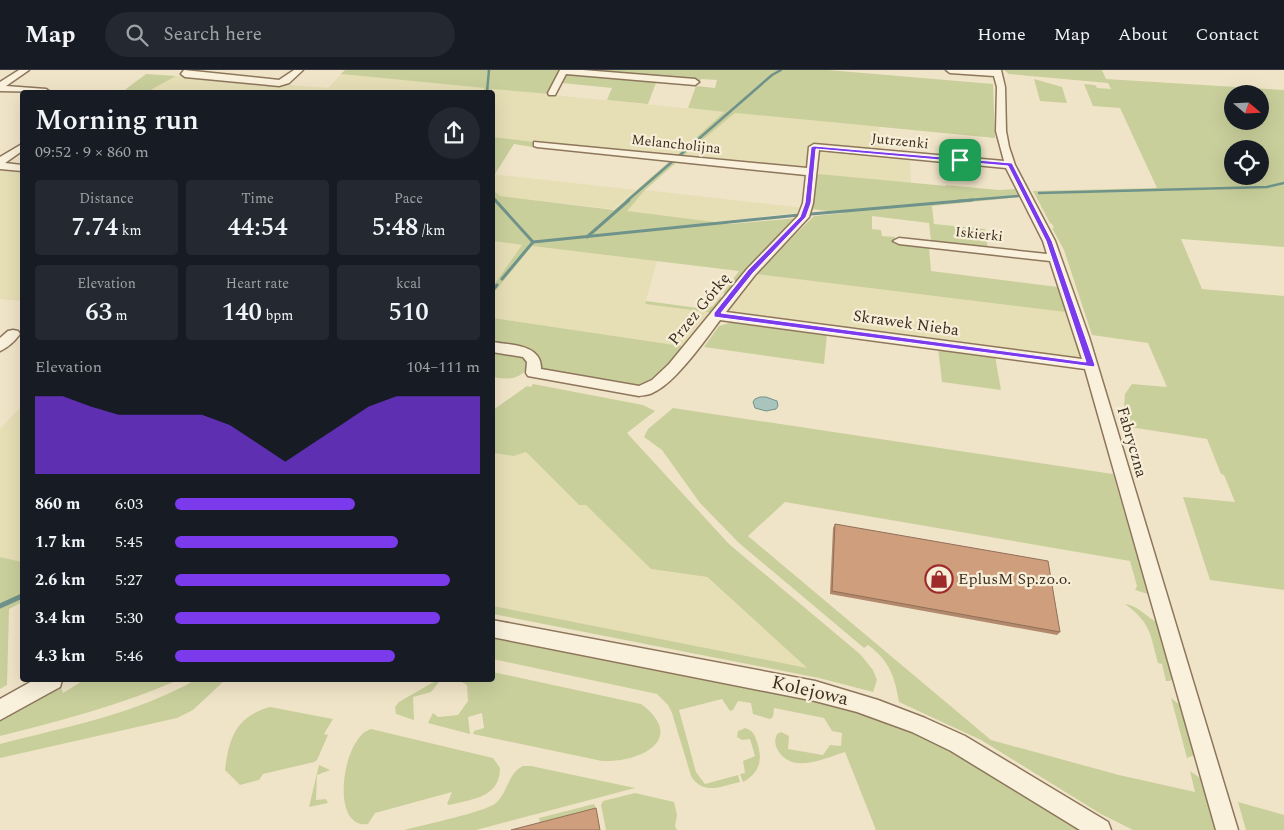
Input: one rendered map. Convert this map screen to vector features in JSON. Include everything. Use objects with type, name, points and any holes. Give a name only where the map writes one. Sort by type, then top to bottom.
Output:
[{"type":"street","points":[[0,87],[25,70]]},
{"type":"street","points":[[188,71],[185,74],[192,76],[276,83],[286,81],[299,70]]},
{"type":"street","points":[[552,93],[564,70],[695,82]]},
{"type":"street","points":[[950,70],[998,72]]},
{"type":"street","name":"Fabryczna","points":[[998,72],[1001,87],[1002,138],[1010,165],[1049,241],[1091,365],[1227,830]]},
{"type":"street","points":[[0,87],[28,90]]},
{"type":"street","name":"Melancholijna","points":[[537,144],[811,172]]},
{"type":"street","name":"Jutrzenki","points":[[816,146],[1010,165]]},
{"type":"street","name":"Przez Górkę","points":[[495,348],[527,353],[535,364],[533,374],[640,390],[649,389],[658,384],[708,328],[716,315],[751,272],[803,217],[808,203],[813,149],[816,146]]},
{"type":"street","points":[[0,162],[20,148]]},
{"type":"street","points":[[0,166],[20,168]]},
{"type":"street","name":"Iskierki","points":[[899,240],[1055,258]]},
{"type":"street","name":"Skrawek Nieba","points":[[716,315],[1091,365]]},
{"type":"street","points":[[0,346],[13,334]]},
{"type":"street","name":"Kolejowa","points":[[495,629],[815,691],[853,701],[918,725],[956,742],[1013,775],[1100,830]]},
{"type":"street","points":[[0,710],[49,682]]},
{"type":"shaded area","points":[[341,74],[485,88],[484,90],[151,90],[176,76],[328,88]]},
{"type":"shaded area","points":[[492,89],[724,112],[675,157],[495,137],[495,90]]},
{"type":"shaded area","points":[[735,113],[879,127],[881,148],[879,151],[811,144],[808,170],[682,157]]},
{"type":"shaded area","points":[[816,150],[910,157],[911,183],[814,175]]},
{"type":"shaded area","points":[[0,169],[20,171],[20,301],[0,299]]},
{"type":"shaded area","points":[[495,174],[636,190],[613,209],[499,196],[495,191]]},
{"type":"shaded area","points":[[645,190],[805,208],[796,213],[711,222],[626,211]]},
{"type":"shaded area","points":[[495,241],[522,245],[495,283]]},
{"type":"shaded area","points":[[532,246],[657,261],[645,304],[715,313],[688,347],[495,318],[495,292]]},
{"type":"shaded area","points":[[755,274],[1066,312],[1080,355],[1076,359],[722,314]]},
{"type":"shaded area","points":[[20,408],[20,562],[0,557],[0,429]]},
{"type":"shaded area","points":[[526,452],[579,505],[586,504],[651,569],[706,577],[808,669],[495,606],[495,453],[514,456]]},
{"type":"green space","points":[[345,70],[561,70],[548,94],[484,90],[484,88],[341,74]]},
{"type":"green space","points":[[584,70],[828,70],[993,84],[995,138],[735,113],[682,157],[675,157],[724,112],[688,108],[696,86],[715,88],[717,80],[701,79],[700,81]]},
{"type":"green space","points":[[1004,70],[1102,70],[1106,79],[1224,86],[1224,130],[1269,130],[1269,89],[1284,90],[1284,247],[1181,239],[1202,289],[1284,296],[1284,590],[1210,580],[1183,497],[1235,502],[1224,475],[1221,474],[1207,439],[1123,426],[1119,414],[1124,407],[1125,394],[1132,384],[1167,387],[1148,343],[1092,335],[1064,250],[1033,191],[1157,188],[1120,108],[1093,106],[1084,84],[1095,85],[1097,88],[1111,89],[1108,83],[1009,74]]},
{"type":"green space","points":[[146,74],[176,76],[151,90],[125,90]]},
{"type":"green space","points":[[567,74],[657,80],[648,104],[607,100],[612,88],[562,83]]},
{"type":"green space","points":[[1034,79],[1062,87],[1067,103],[1040,101]]},
{"type":"green space","points":[[495,137],[535,142],[532,147],[514,144],[495,174]]},
{"type":"green space","points":[[671,160],[678,161],[645,190],[627,211],[730,224],[798,218],[764,250],[728,295],[723,293],[739,271],[532,246],[495,292],[495,283],[522,245],[495,241],[495,192],[500,196],[614,210]]},
{"type":"green space","points":[[814,175],[946,186],[999,190],[1016,189],[1020,197],[932,206],[934,224],[985,229],[988,248],[931,241],[929,223],[872,216],[872,229],[881,230],[882,236],[895,237],[896,243],[929,247],[931,271],[1058,287],[1066,312],[755,274],[814,216],[844,213],[843,210],[811,209]]},
{"type":"green space","points":[[720,297],[725,299],[715,313],[645,304],[646,301],[705,309],[713,306]]},
{"type":"green space","points":[[495,318],[688,347],[665,373],[642,387],[545,372],[538,356],[533,352],[495,345]]},
{"type":"green space","points":[[732,322],[827,334],[824,364],[704,347],[719,326]]},
{"type":"green space","points":[[938,348],[995,356],[1001,390],[942,382]]},
{"type":"green space","points":[[495,351],[529,357],[531,365],[522,374],[514,378],[495,377]]},
{"type":"green space","points":[[533,384],[643,405],[655,411],[627,433],[729,544],[860,654],[873,670],[877,680],[873,692],[819,678],[495,614],[495,606],[807,668],[707,577],[651,569],[586,505],[579,505],[526,452],[514,456],[495,453],[495,409],[527,386],[531,387]]},
{"type":"green space","points":[[673,408],[1113,474],[1148,594],[1135,590],[1137,586],[1130,561],[785,502],[748,536],[991,740],[1119,775],[1195,792],[1190,771],[1203,780],[1220,830],[1133,830],[1101,814],[981,740],[899,702],[893,677],[881,657],[868,645],[864,648],[739,543],[700,503],[662,450],[644,437],[648,429]]},
{"type":"green space","points":[[0,557],[20,562],[20,603],[9,609],[7,685],[0,689]]},
{"type":"green space","points":[[1125,604],[1135,607],[1160,623],[1173,679],[1170,681],[1166,681],[1162,664],[1158,663],[1145,623]]},
{"type":"green space","points":[[495,635],[822,701],[856,711],[890,723],[955,752],[1003,779],[1082,830],[876,830],[845,752],[810,762],[793,762],[785,759],[775,743],[777,734],[781,732],[789,736],[788,749],[823,755],[830,745],[841,746],[842,733],[832,731],[824,718],[774,708],[773,717],[770,719],[753,714],[751,703],[738,701],[733,710],[730,711],[722,699],[679,710],[696,772],[705,784],[738,775],[740,782],[707,788],[701,786],[691,776],[672,713],[668,705],[657,694],[495,659]]},
{"type":"green space","points":[[495,672],[641,704],[654,717],[660,728],[659,738],[653,746],[631,758],[617,761],[602,761],[473,734],[474,731],[484,728],[482,713],[468,717],[470,734],[428,723],[433,713],[438,717],[458,715],[468,701],[467,685],[462,682],[495,682]]},
{"type":"green space","points":[[81,682],[173,682],[112,705],[0,736],[0,719],[60,685],[63,693]]},
{"type":"green space","points":[[191,682],[223,682],[193,710],[177,718],[0,758],[0,744],[125,711]]},
{"type":"green space","points":[[434,682],[439,682],[431,692],[413,697],[414,720],[396,714],[395,707],[399,702]]},
{"type":"green space","points":[[1171,698],[1185,709],[1195,755],[1187,758]]},
{"type":"green space","points":[[270,707],[333,719],[324,734],[328,735],[317,760],[314,762],[263,774],[259,780],[240,785],[225,770],[232,738],[242,722],[249,716]]},
{"type":"green space","points":[[745,728],[752,731],[754,735],[759,748],[760,760],[753,774],[743,782],[740,774],[745,773],[743,761],[755,756],[750,739],[742,740],[737,737],[738,731]]},
{"type":"green space","points":[[371,729],[493,758],[500,768],[499,778],[490,791],[475,799],[449,805],[447,804],[452,792],[375,813],[368,824],[356,822],[348,813],[344,799],[344,782],[347,764],[353,748],[361,736]]},
{"type":"green space","points":[[319,765],[330,770],[317,775],[316,800],[326,799],[328,803],[309,807]]},
{"type":"green space","points":[[523,766],[531,766],[635,788],[476,830],[404,830],[490,807],[500,799],[514,773]]},
{"type":"green space","points":[[635,793],[674,802],[677,815],[675,826],[677,830],[606,830],[601,805],[603,801]]},
{"type":"green space","points":[[1238,802],[1284,815],[1284,830],[1246,830]]},
{"type":"green space","points":[[594,804],[596,808],[540,823],[539,818]]},
{"type":"water","points":[[760,397],[777,401],[778,406],[776,409],[766,411],[755,408],[753,402]]},
{"type":"building","name":"EplusM Sp.zo.o.","points":[[835,524],[1048,561],[1060,632],[832,591]]},
{"type":"building","points":[[596,808],[600,830],[511,830]]},
{"type":"waterway","points":[[487,90],[489,70]]},
{"type":"waterway","points":[[679,156],[772,75],[781,70]]},
{"type":"waterway","points":[[627,201],[673,161]]},
{"type":"waterway","points":[[1039,193],[1267,187],[1284,183]]},
{"type":"waterway","points":[[958,201],[1018,196]]},
{"type":"waterway","points":[[495,200],[533,242]]},
{"type":"waterway","points":[[588,236],[629,200]]},
{"type":"waterway","points":[[811,214],[972,200]]},
{"type":"waterway","points":[[588,236],[799,215]]},
{"type":"waterway","points":[[533,242],[588,236]]},
{"type":"waterway","points":[[502,279],[533,242]]},
{"type":"waterway","points":[[0,606],[20,597]]},
{"type":"place","name":"EplusM Sp.zo.o.","points":[[939,579]]},
{"type":"route","points":[[814,147],[960,160],[1010,165],[1049,241],[1091,365],[982,352],[950,346],[716,315],[751,272],[803,217],[808,207],[814,147]]}]
